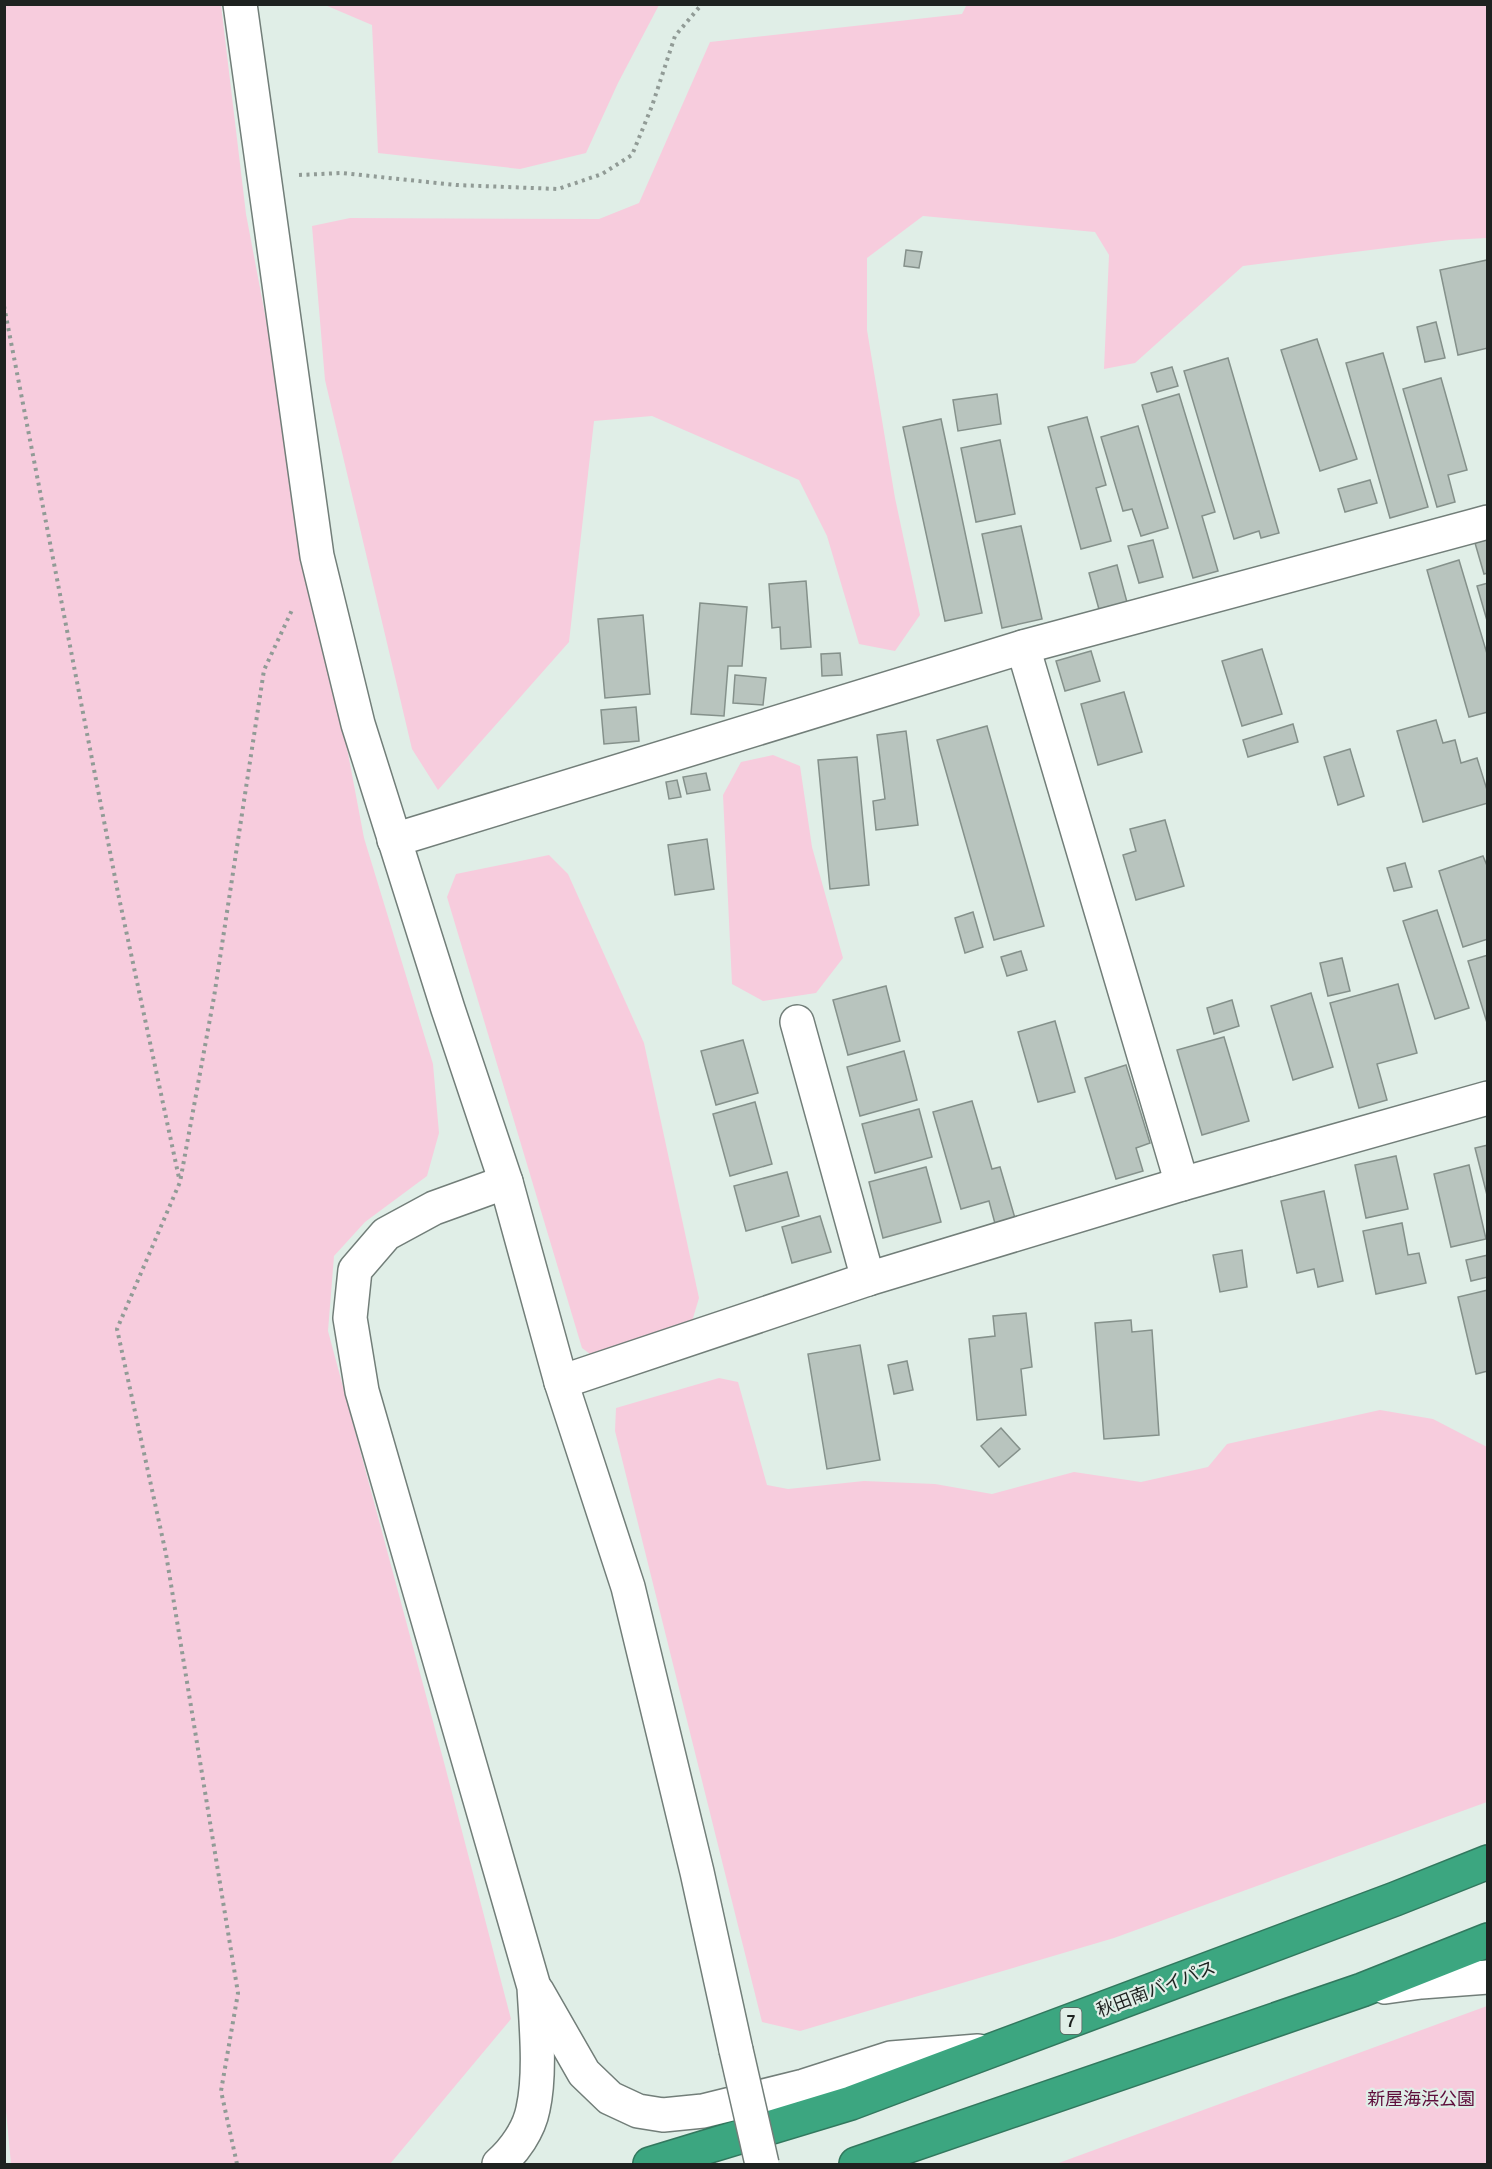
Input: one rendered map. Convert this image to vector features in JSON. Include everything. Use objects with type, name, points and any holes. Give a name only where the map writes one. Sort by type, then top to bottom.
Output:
[{"type":"highway","name":"秋田南バイパス","points":[[650,2164],[851,2103],[1488,1863]]},
{"type":"highway","points":[[856,2164],[1362,1990],[1488,1940]]},
{"type":"street","points":[[240,4],[317,556],[358,724],[506,1182],[561,1382],[628,1587],[697,1872],[762,2164]]},
{"type":"street","points":[[394,840],[1023,647],[1488,522]]},
{"type":"street","points":[[1023,647],[1182,1184]]},
{"type":"street","points":[[797,1022],[868,1279]]},
{"type":"street","points":[[561,1382],[868,1279],[1182,1184],[1488,1098]]},
{"type":"street","points":[[499,2164],[514,2150],[533,2110],[537,2054],[534,1987],[362,1391],[350,1318],[355,1270],[386,1234],[434,1208],[506,1182]]},
{"type":"street","points":[[1362,1990],[1421,1982],[1488,1977]]},
{"type":"street","points":[[534,1987],[584,2073],[610,2098],[638,2111],[663,2115],[703,2111],[804,2086],[891,2058],[992,2050]]},
{"type":"path","points":[[263,176],[342,173],[456,185],[558,189],[602,174],[632,155],[652,106],[675,36],[702,4]]},
{"type":"path","points":[[4,306],[115,881],[180,1182]]},
{"type":"path","points":[[237,2164],[221,2091],[238,1993],[166,1554],[117,1329],[180,1182],[214,997],[264,670],[293,608]]},
{"type":"green space","points":[[967,4],[1487,5],[1487,238],[1450,240],[1243,266],[1135,363],[1104,369],[1109,255],[1095,232],[923,216],[867,258],[867,330],[895,498],[920,615],[895,651],[859,644],[827,536],[799,480],[652,416],[594,421],[569,642],[438,790],[412,749],[325,380],[312,226],[350,218],[599,219],[639,203],[710,42],[962,14]]},
{"type":"green space","points":[[4,5],[221,5],[246,214],[364,838],[433,1064],[439,1133],[427,1176],[365,1222],[334,1256],[328,1331],[511,2019],[390,2164],[11,2164],[4,2089]]},
{"type":"green space","points":[[325,5],[659,5],[618,83],[586,153],[520,169],[378,153],[372,25]]},
{"type":"green space","points":[[773,755],[800,766],[812,847],[843,958],[816,993],[763,1001],[732,984],[723,795],[741,762]]},
{"type":"green space","points":[[549,855],[568,874],[644,1043],[699,1298],[690,1328],[602,1363],[582,1348],[447,897],[456,874]]},
{"type":"green space","points":[[719,1378],[738,1382],[767,1485],[788,1489],[864,1481],[935,1484],[992,1494],[1074,1472],[1141,1482],[1208,1467],[1227,1444],[1380,1410],[1433,1419],[1487,1447],[1487,1802],[1114,1938],[800,2031],[762,2022],[615,1431],[616,1408]]},
{"type":"green space","name":"新屋海浜公園","points":[[1487,2006],[1487,2164],[1056,2164]]},
{"type":"building","points":[[906,250],[922,252],[919,268],[904,266]]},
{"type":"building","points":[[1487,260],[1488,348],[1458,355],[1440,270]]},
{"type":"building","points":[[1436,322],[1445,358],[1425,362],[1417,327]]},
{"type":"building","points":[[1317,339],[1357,459],[1320,471],[1281,350]]},
{"type":"building","points":[[1383,353],[1428,507],[1390,518],[1346,363]]},
{"type":"building","points":[[1228,358],[1279,533],[1261,538],[1259,531],[1234,539],[1184,371]]},
{"type":"building","points":[[1172,367],[1178,386],[1157,392],[1151,373]]},
{"type":"building","points":[[1441,378],[1467,470],[1448,475],[1455,502],[1437,507],[1403,389]]},
{"type":"building","points":[[997,394],[1001,424],[958,431],[953,400]]},
{"type":"building","points":[[1179,394],[1215,512],[1202,516],[1218,571],[1193,578],[1142,405]]},
{"type":"building","points":[[1087,417],[1106,485],[1096,488],[1111,541],[1081,549],[1048,427]]},
{"type":"building","points":[[941,419],[982,613],[945,621],[903,427]]},
{"type":"building","points":[[1138,426],[1168,528],[1141,536],[1132,509],[1123,511],[1101,437]]},
{"type":"building","points":[[1000,440],[1015,514],[976,522],[961,448]]},
{"type":"building","points":[[1370,480],[1377,503],[1345,512],[1338,489]]},
{"type":"building","points":[[1021,526],[1042,619],[1002,628],[982,534]]},
{"type":"building","points":[[1488,539],[1488,573],[1484,574],[1475,543]]},
{"type":"building","points":[[1153,540],[1163,577],[1139,583],[1128,546]]},
{"type":"building","points":[[1459,560],[1488,657],[1488,712],[1469,717],[1427,570]]},
{"type":"building","points":[[1117,565],[1128,606],[1100,613],[1089,573]]},
{"type":"building","points":[[806,581],[811,647],[781,649],[780,627],[772,628],[769,584]]},
{"type":"building","points":[[1488,583],[1488,624],[1477,586]]},
{"type":"building","points":[[700,603],[747,607],[742,666],[728,666],[724,716],[691,714]]},
{"type":"building","points":[[643,615],[650,694],[605,698],[598,619]]},
{"type":"building","points":[[1262,649],[1282,714],[1242,726],[1222,661]]},
{"type":"building","points":[[1091,651],[1100,681],[1065,691],[1056,661]]},
{"type":"building","points":[[840,653],[842,675],[822,676],[821,654]]},
{"type":"building","points":[[735,675],[766,678],[763,705],[733,703]]},
{"type":"building","points":[[1124,692],[1142,752],[1098,765],[1081,704]]},
{"type":"building","points":[[636,707],[639,741],[604,744],[601,710]]},
{"type":"building","points":[[1436,720],[1443,743],[1455,740],[1461,763],[1477,758],[1488,793],[1488,803],[1423,822],[1397,731]]},
{"type":"building","points":[[1293,724],[1298,742],[1248,757],[1243,740]]},
{"type":"building","points":[[987,726],[1044,926],[994,940],[937,740]]},
{"type":"building","points":[[906,731],[918,825],[876,830],[873,801],[885,799],[877,735]]},
{"type":"building","points":[[1350,749],[1364,796],[1338,805],[1324,757]]},
{"type":"building","points":[[857,757],[869,885],[830,889],[818,760]]},
{"type":"building","points":[[706,773],[710,790],[687,794],[683,777]]},
{"type":"building","points":[[677,780],[681,797],[669,799],[666,782]]},
{"type":"building","points":[[1165,820],[1184,886],[1136,900],[1123,855],[1136,851],[1130,829]]},
{"type":"building","points":[[707,839],[714,889],[675,895],[668,845]]},
{"type":"building","points":[[1483,856],[1488,868],[1488,939],[1463,947],[1439,871]]},
{"type":"building","points":[[1405,863],[1412,887],[1394,891],[1387,868]]},
{"type":"building","points":[[1437,910],[1469,1008],[1435,1019],[1403,921]]},
{"type":"building","points":[[973,912],[983,947],[965,953],[955,918]]},
{"type":"building","points":[[1021,951],[1027,970],[1007,976],[1001,957]]},
{"type":"building","points":[[1488,955],[1488,1026],[1468,961]]},
{"type":"building","points":[[1342,958],[1350,991],[1328,996],[1320,963]]},
{"type":"building","points":[[1398,984],[1417,1053],[1377,1064],[1387,1100],[1359,1108],[1330,1003]]},
{"type":"building","points":[[886,986],[900,1041],[848,1055],[833,1000]]},
{"type":"building","points":[[1311,993],[1333,1067],[1293,1080],[1271,1006]]},
{"type":"building","points":[[1232,1000],[1239,1026],[1214,1034],[1207,1008]]},
{"type":"building","points":[[1055,1021],[1075,1092],[1038,1102],[1018,1032]]},
{"type":"building","points":[[1224,1037],[1249,1121],[1202,1135],[1177,1050]]},
{"type":"building","points":[[743,1040],[758,1093],[716,1105],[701,1051]]},
{"type":"building","points":[[904,1051],[917,1100],[860,1116],[847,1067]]},
{"type":"building","points":[[1126,1065],[1150,1143],[1136,1148],[1143,1171],[1116,1179],[1085,1078]]},
{"type":"building","points":[[972,1101],[992,1169],[1000,1167],[1017,1225],[997,1231],[989,1201],[961,1209],[933,1112]]},
{"type":"building","points":[[755,1102],[772,1164],[730,1176],[713,1114]]},
{"type":"building","points":[[919,1109],[932,1157],[875,1173],[862,1124]]},
{"type":"building","points":[[1488,1145],[1488,1199],[1475,1148]]},
{"type":"building","points":[[1396,1156],[1408,1209],[1366,1218],[1355,1165]]},
{"type":"building","points":[[1469,1165],[1486,1239],[1451,1247],[1434,1174]]},
{"type":"building","points":[[926,1167],[941,1222],[883,1238],[869,1182]]},
{"type":"building","points":[[787,1172],[799,1216],[746,1231],[734,1186]]},
{"type":"building","points":[[1324,1191],[1343,1281],[1318,1287],[1314,1269],[1297,1273],[1281,1201]]},
{"type":"building","points":[[820,1216],[831,1252],[792,1263],[782,1227]]},
{"type":"building","points":[[1402,1223],[1408,1255],[1419,1253],[1426,1283],[1376,1294],[1363,1231]]},
{"type":"building","points":[[1242,1250],[1247,1287],[1220,1292],[1213,1255]]},
{"type":"building","points":[[1488,1255],[1488,1277],[1471,1281],[1466,1260]]},
{"type":"building","points":[[1488,1290],[1488,1371],[1476,1374],[1458,1297]]},
{"type":"building","points":[[1026,1313],[1032,1367],[1021,1369],[1026,1415],[977,1420],[969,1339],[995,1336],[993,1316]]},
{"type":"building","points":[[1131,1320],[1132,1332],[1152,1330],[1159,1435],[1104,1439],[1095,1323]]},
{"type":"building","points":[[860,1345],[880,1460],[827,1469],[808,1354]]},
{"type":"building","points":[[907,1361],[913,1390],[894,1394],[888,1365]]},
{"type":"building","points":[[1001,1428],[1020,1449],[999,1467],[981,1446]]}]
